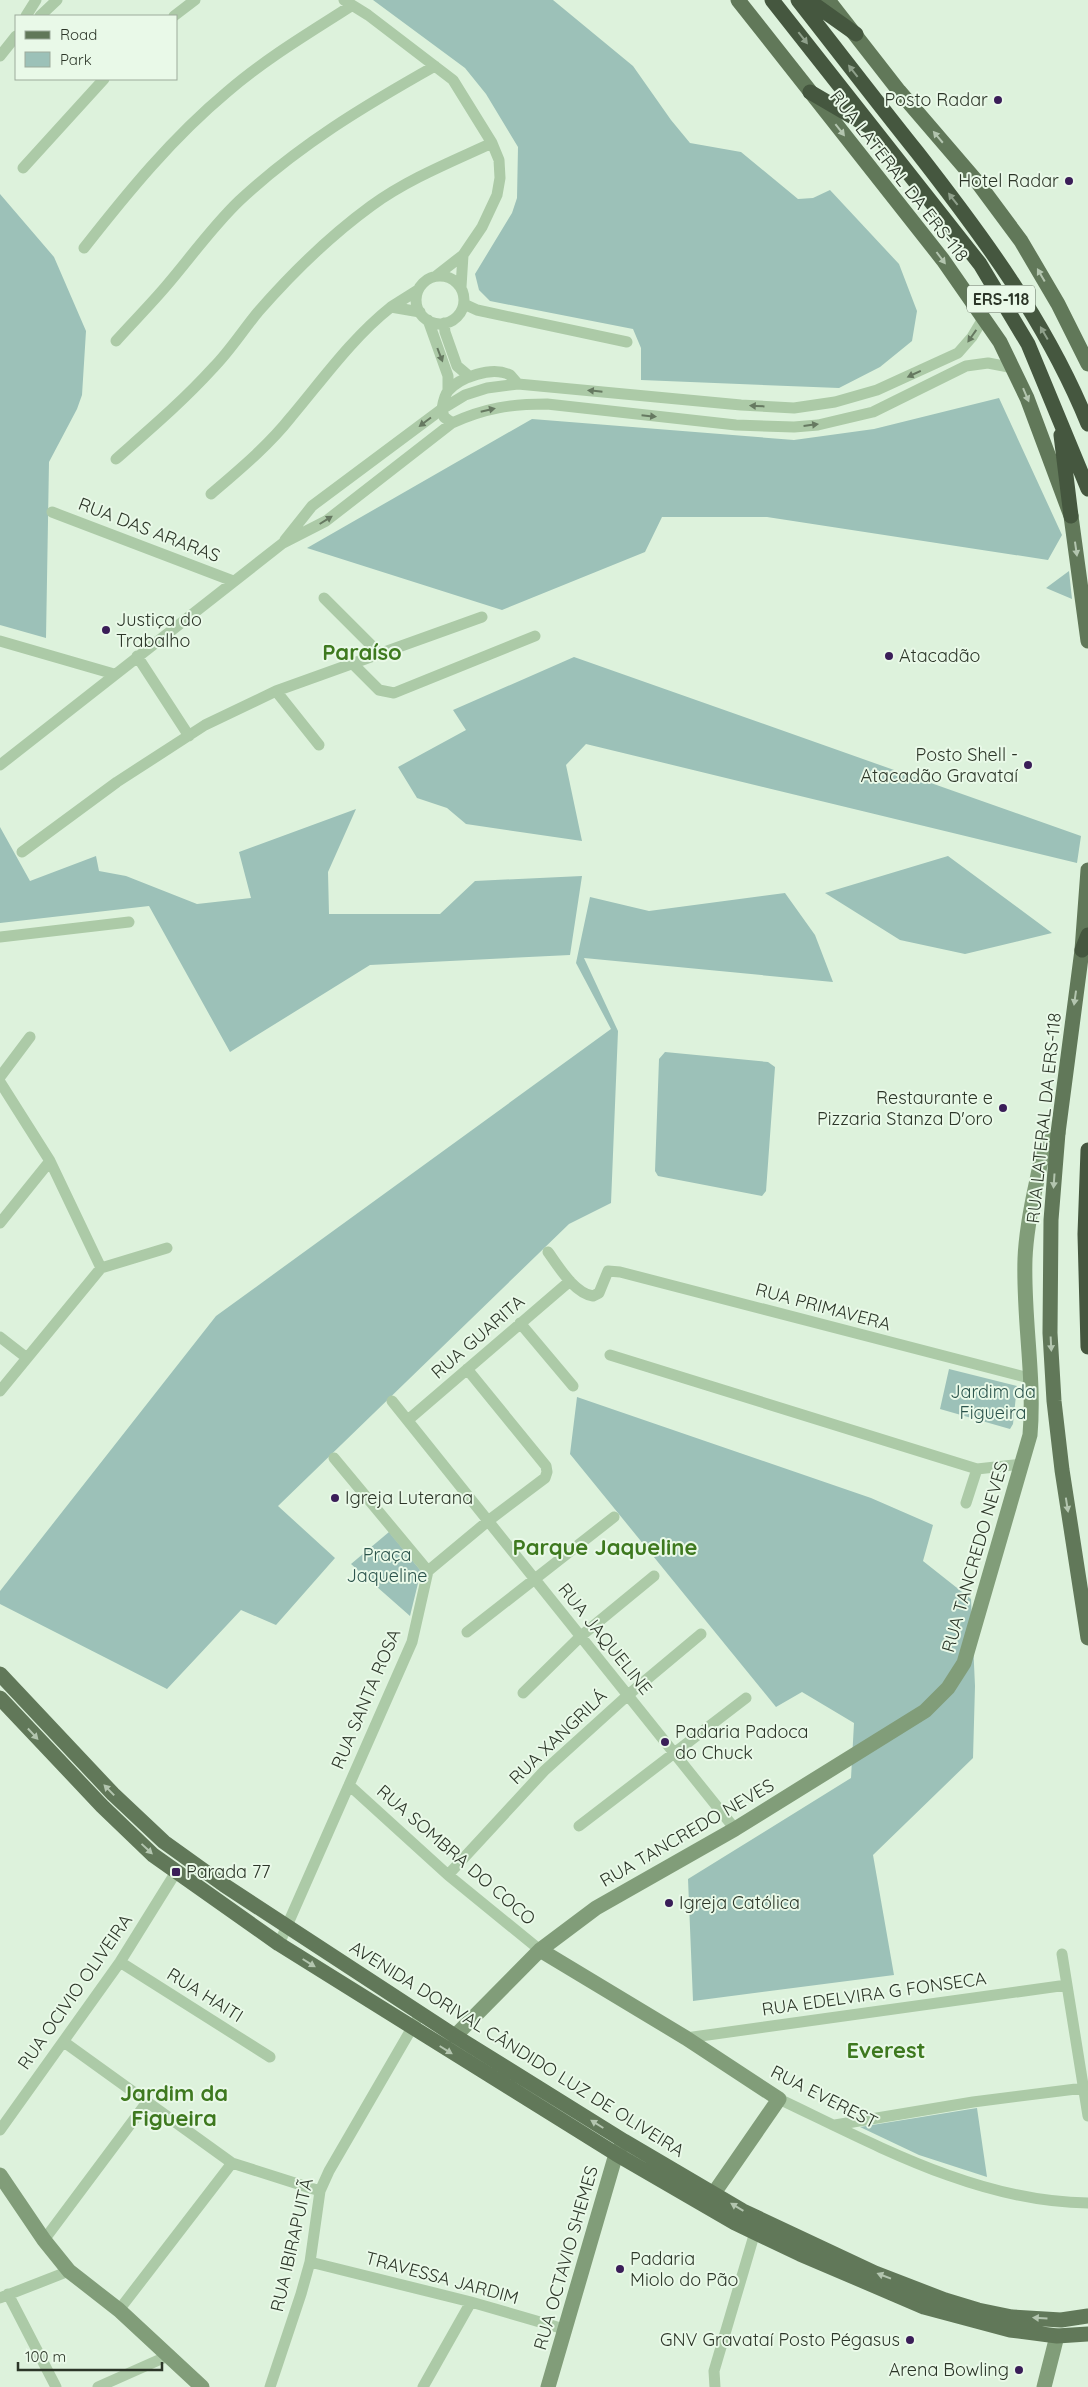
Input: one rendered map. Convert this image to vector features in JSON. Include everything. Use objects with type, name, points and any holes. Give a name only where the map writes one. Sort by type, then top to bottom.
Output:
[{"type":"highway","name":"ERS-118","points":[[772,0],[980,264],[1028,344],[1059,413],[1088,489]]},
{"type":"highway","name":"ERS-118","points":[[798,0],[973,223],[1016,285],[1075,392],[1088,424]]},
{"type":"highway","points":[[808,0],[856,34]]},
{"type":"highway","points":[[810,92],[877,132]]},
{"type":"highway","points":[[1059,413],[1071,516]]},
{"type":"highway","points":[[1082,950],[1088,935]]},
{"type":"highway","points":[[1088,1150],[1085,1234],[1088,1347]]},
{"type":"main road","name":"RUA LATERAL DA ERS-118","points":[[738,0],[943,260],[984,317],[1014,368],[1028,398],[1071,516],[1088,641]]},
{"type":"main road","points":[[828,0],[899,91],[978,183],[1022,241],[1058,304],[1088,364]]},
{"type":"main road","name":"RUA LATERAL DA ERS-118","points":[[1088,870],[1082,950],[1058,1133],[1051,1220],[1050,1333],[1054,1401],[1062,1470],[1088,1638]]},
{"type":"main road","name":"RUA TANCREDO NEVES","points":[[455,2036],[540,1950],[596,1908],[734,1829],[925,1711],[948,1688],[964,1663],[1030,1434],[1032,1407],[1029,1378],[1025,1261],[1028,1223],[1043,1155],[1049,1141],[1058,1133]]},
{"type":"main road","points":[[1028,1223],[1051,1220]]},
{"type":"main road","name":"AVENIDA DORIVAL CÂNDIDO LUZ DE OLIVEIRA","points":[[0,1674],[113,1794],[164,1842],[224,1885],[455,2036],[620,2148],[714,2193],[743,2211],[806,2242],[876,2273],[945,2300],[978,2310],[1012,2317],[1061,2320],[1088,2316]]},
{"type":"main road","name":"AVENIDA DORIVAL CÂNDIDO LUZ DE OLIVEIRA","points":[[0,1698],[102,1806],[153,1855],[176,1872],[279,1944],[412,2028],[620,2148],[755,2232],[924,2306],[1010,2330],[1057,2336],[1088,2334]]},
{"type":"main road","name":"RUA EVEREST","points":[[540,1950],[686,2038],[779,2099]]},
{"type":"main road","points":[[714,2193],[779,2099]]},
{"type":"main road","name":"RUA OCTAVIO SHEMES","points":[[548,2387],[620,2148]]},
{"type":"main road","points":[[0,2175],[44,2240],[69,2271],[119,2310],[170,2355],[202,2387]]},
{"type":"main road","points":[[1044,2387],[1057,2336]]},
{"type":"street","points":[[27,15],[36,0]]},
{"type":"street","points":[[41,15],[57,0]]},
{"type":"street","points":[[175,15],[195,0]]},
{"type":"street","points":[[84,248],[143,174],[176,138],[228,91],[348,3],[368,15],[453,80],[492,143],[499,160],[500,178],[497,195],[482,227],[463,255],[436,276],[426,281],[418,290],[391,307],[330,369],[290,419],[251,460],[211,494]]},
{"type":"street","points":[[0,56],[15,37]]},
{"type":"street","points":[[116,341],[168,284],[208,232],[253,189],[303,146],[365,106],[435,66]]},
{"type":"street","points":[[23,168],[103,80]]},
{"type":"street","points":[[116,458],[172,410],[215,367],[258,312],[302,265],[330,240],[372,206],[420,176],[492,143]]},
{"type":"street","points":[[391,307],[444,323],[455,319],[464,304],[461,288],[463,255]]},
{"type":"street","points":[[436,276],[447,277],[461,288]]},
{"type":"street","points":[[418,290],[416,301],[448,376],[448,391],[442,409],[444,417],[452,423]]},
{"type":"street","points":[[464,304],[477,310],[626,342]]},
{"type":"street","points":[[283,543],[312,506],[442,409],[465,395],[487,388],[518,384],[741,405],[794,408],[835,402],[877,390],[958,353],[972,337],[984,317]]},
{"type":"street","points":[[444,323],[445,332],[457,366],[470,377]]},
{"type":"street","points":[[0,765],[283,543],[326,521],[452,423],[476,412],[516,404],[547,404],[736,425],[794,428],[818,425],[873,412],[966,366],[988,363],[1014,368]]},
{"type":"street","points":[[448,391],[470,377],[486,373],[510,376],[518,384]]},
{"type":"street","name":"RUA DAS ARARAS","points":[[52,512],[233,581]]},
{"type":"street","points":[[324,598],[379,653]]},
{"type":"street","points":[[22,852],[117,782],[205,725],[276,691],[482,617]]},
{"type":"street","points":[[352,663],[379,690],[394,693],[535,636]]},
{"type":"street","points":[[0,641],[114,674]]},
{"type":"street","points":[[137,656],[189,736]]},
{"type":"street","points":[[276,691],[319,745]]},
{"type":"street","points":[[0,936],[129,922]]},
{"type":"street","points":[[0,1077],[30,1037]]},
{"type":"street","points":[[0,1082],[50,1162],[101,1268]]},
{"type":"street","points":[[0,1223],[50,1162]]},
{"type":"street","points":[[0,1391],[101,1268],[167,1248]]},
{"type":"street","points":[[548,1252],[570,1281]]},
{"type":"street","name":"RUA PRIMAVERA","points":[[570,1281],[585,1294],[593,1296],[599,1292],[608,1271],[620,1272],[1029,1378]]},
{"type":"street","name":"RUA GUARITA","points":[[408,1420],[570,1281]]},
{"type":"street","points":[[520,1323],[573,1386]]},
{"type":"street","points":[[0,1337],[27,1358]]},
{"type":"street","points":[[610,1356],[977,1469],[1022,1464]]},
{"type":"street","points":[[334,1458],[428,1571],[488,1521],[545,1478],[547,1472],[546,1466],[467,1369]]},
{"type":"street","name":"RUA JAQUELINE","points":[[392,1401],[734,1829]]},
{"type":"street","points":[[966,1503],[977,1469]]},
{"type":"street","points":[[467,1632],[614,1517]]},
{"type":"street","name":"RUA SANTA ROSA","points":[[279,1944],[412,1642],[428,1571]]},
{"type":"street","points":[[522,1693],[580,1636],[654,1576]]},
{"type":"street","name":"RUA XANGRILÁ","points":[[448,1875],[544,1771],[701,1634]]},
{"type":"street","points":[[580,1826],[746,1698]]},
{"type":"street","name":"RUA SOMBRA DO COCO","points":[[349,1785],[448,1875],[540,1950]]},
{"type":"street","name":"RUA OCIVIO OLIVEIRA","points":[[0,2130],[120,1962],[176,1872]]},
{"type":"street","points":[[1062,1954],[1088,2116]]},
{"type":"street","name":"RUA HAITI","points":[[120,1962],[270,2057]]},
{"type":"street","name":"RUA EDELVIRA G FONSECA","points":[[686,2038],[1067,1985]]},
{"type":"street","name":"RUA IBIRAPUITÃ","points":[[270,2387],[310,2262],[320,2191],[329,2171],[420,2013]]},
{"type":"street","points":[[64,2042],[232,2162],[320,2191]]},
{"type":"street","points":[[834,2125],[973,2102],[1084,2088]]},
{"type":"street","name":"RUA EVEREST","points":[[779,2099],[905,2158],[957,2178],[1044,2200],[1088,2203]]},
{"type":"street","points":[[44,2240],[147,2102]]},
{"type":"street","points":[[119,2310],[232,2162]]},
{"type":"street","points":[[715,2387],[714,2372],[755,2232]]},
{"type":"street","name":"TRAVESSA JARDIM","points":[[310,2262],[471,2302],[564,2329]]},
{"type":"street","points":[[56,2387],[4,2296],[69,2271]]},
{"type":"street","points":[[422,2387],[471,2302]]},
{"type":"street","points":[[98,2387],[170,2355]]},
{"type":"green space","points":[[373,0],[553,0],[633,66],[671,120],[690,143],[741,152],[798,199],[813,198],[830,190],[899,264],[917,311],[912,341],[880,367],[839,388],[641,380],[641,348],[633,329],[490,301],[479,290],[475,274],[512,213],[517,198],[518,147],[486,94],[465,68]]},
{"type":"green space","points":[[0,194],[54,257],[86,331],[82,395],[77,409],[49,462],[46,638],[0,625]]},
{"type":"green space","points":[[999,398],[1062,535],[1048,560],[767,517],[662,517],[645,552],[502,610],[307,548],[532,419],[794,440],[874,429]]},
{"type":"green space","points":[[1069,571],[1072,599],[1046,588]]},
{"type":"green space","points":[[574,657],[1081,836],[1077,863],[586,744],[566,765],[582,841],[466,824],[447,808],[417,798],[398,767],[466,730],[453,710]]},
{"type":"green space","points":[[356,809],[328,872],[329,914],[440,914],[475,881],[582,876],[570,955],[370,965],[230,1052],[149,906],[0,923],[0,827],[30,881],[96,856],[99,871],[126,876],[197,904],[251,898],[239,852]]},
{"type":"green space","points":[[948,856],[1052,933],[965,954],[900,940],[825,893]]},
{"type":"green space","points":[[785,893],[815,935],[833,982],[584,958],[618,1031],[611,1203],[569,1224],[278,1506],[335,1558],[276,1625],[241,1610],[167,1689],[0,1604],[0,1591],[216,1316],[611,1029],[576,963],[590,897],[649,911]]},
{"type":"green space","points":[[665,1052],[768,1062],[775,1067],[766,1191],[762,1196],[658,1176],[655,1171],[659,1059]]},
{"type":"green space","name":"Jardim da Figueira","points":[[949,1369],[1017,1386],[1013,1424],[1010,1429],[940,1409]]},
{"type":"green space","points":[[577,1397],[871,1498],[933,1525],[923,1561],[971,1599],[975,1686],[973,1758],[873,1855],[894,1975],[693,2001],[688,1879],[851,1778],[854,1723],[802,1692],[776,1707],[570,1454]]},
{"type":"green space","name":"Praça Jaqueline","points":[[389,1532],[421,1571],[410,1616],[351,1564]]},
{"type":"green space","points":[[977,2108],[987,2177],[919,2155],[860,2127]]},
{"type":"place","name":"Posto Radar","points":[[998,100]]},
{"type":"place","name":"Hotel Radar","points":[[1069,181]]},
{"type":"place","name":"Justiça do Trabalho","points":[[106,630]]},
{"type":"place","name":"Atacadão","points":[[889,656]]},
{"type":"place","name":"Posto Shell - Atacadão Gravataí","points":[[1028,765]]},
{"type":"place","name":"Restaurante e Pizzaria Stanza D'oro","points":[[1003,1108]]},
{"type":"place","name":"Igreja Luterana","points":[[335,1498]]},
{"type":"place","name":"Padaria Padoca do Chuck","points":[[665,1742]]},
{"type":"place","name":"Parada 77","points":[[176,1872]]},
{"type":"place","name":"Igreja Católica","points":[[669,1903]]},
{"type":"place","name":"Padaria Miolo do Pão","points":[[620,2269]]},
{"type":"place","name":"GNV Gravataí Posto Pégasus","points":[[910,2340]]},
{"type":"place","name":"Arena Bowling","points":[[1019,2370]]},
{"type":"district","name":"Paraíso","points":[[362,652]]},
{"type":"district","name":"Parque Jaqueline","points":[[605,1547]]},
{"type":"district","name":"Everest","points":[[886,2050]]},
{"type":"district","name":"Jardim da Figueira","points":[[174,2106]]}]
